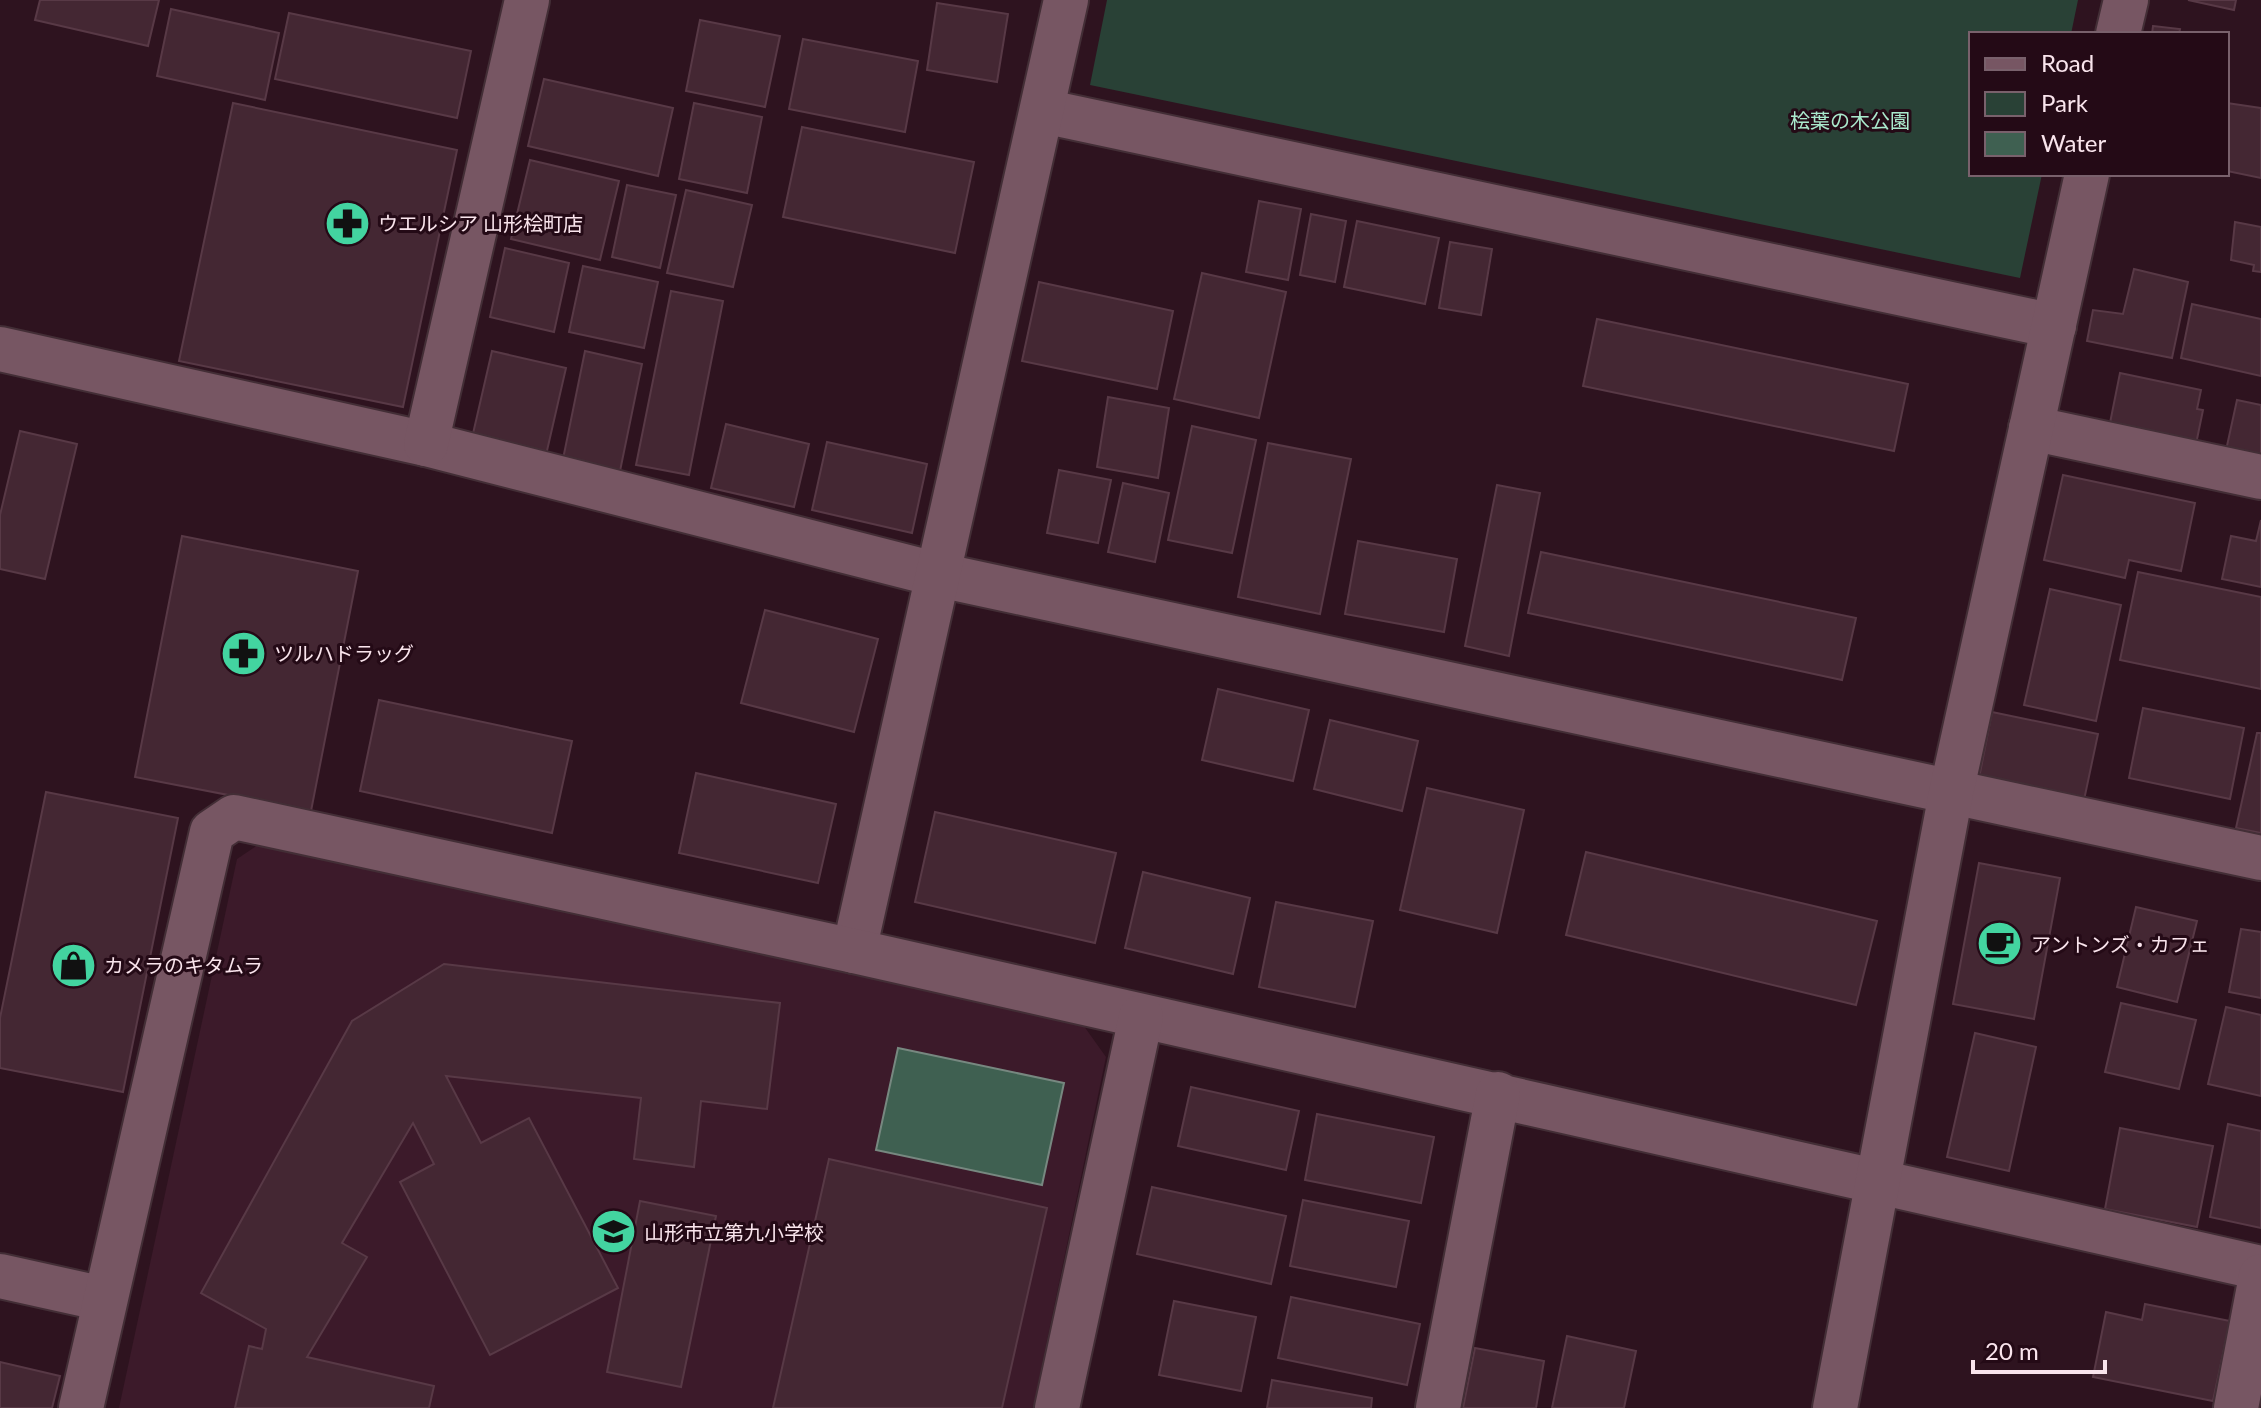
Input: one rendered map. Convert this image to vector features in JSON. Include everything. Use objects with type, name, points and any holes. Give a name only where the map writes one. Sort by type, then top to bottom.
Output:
[{"type":"street","points":[[426,444],[527,0]]},
{"type":"street","points":[[854,951],[1066,0]]},
{"type":"street","points":[[2118,32],[2126,0]]},
{"type":"street","points":[[1043,111],[2054,326]]},
{"type":"street","points":[[1835,1408],[1951,793],[2087,176]]},
{"type":"street","points":[[0,349],[426,444],[939,575],[2261,858]]},
{"type":"street","points":[[2031,428],[2261,477]]},
{"type":"street","points":[[81,1408],[212,832],[234,817],[1498,1094],[2261,1268]]},
{"type":"street","points":[[1057,1408],[1141,1017]]},
{"type":"street","points":[[1438,1408],[1498,1094]]},
{"type":"street","points":[[0,1276],[104,1299]]},
{"type":"street","points":[[2236,1408],[2261,1276]]},
{"type":"shaded area","name":"山形市立第九小学校","points":[[271,836],[1081,1022],[1106,1057],[1033,1408],[119,1408],[237,859]]},
{"type":"green space","name":"桧葉の木公園","points":[[1107,0],[2078,0],[2071,32],[1969,32],[1969,176],[2042,176],[2020,278],[1090,85]]},
{"type":"water","points":[[898,1048],[1064,1083],[1042,1185],[876,1150]]},
{"type":"building","points":[[40,0],[159,0],[148,46],[35,20]]},
{"type":"building","points":[[2188,0],[2236,0],[2234,10]]},
{"type":"building","points":[[937,3],[1008,14],[997,82],[927,70]]},
{"type":"building","points":[[171,9],[279,33],[265,100],[157,76]]},
{"type":"building","points":[[289,13],[471,51],[457,118],[275,79]]},
{"type":"building","points":[[700,20],[780,36],[765,107],[686,91]]},
{"type":"building","points":[[2153,26],[2180,29],[2179,32],[2152,32]]},
{"type":"building","points":[[803,39],[918,61],[905,132],[789,109]]},
{"type":"building","points":[[544,79],[673,108],[658,176],[528,146]]},
{"type":"building","points":[[233,103],[457,150],[403,407],[179,361]]},
{"type":"building","points":[[694,103],[762,117],[747,193],[679,179]]},
{"type":"building","points":[[2229,103],[2261,108],[2261,178],[2229,171]]},
{"type":"building","points":[[802,127],[974,162],[955,253],[783,217]]},
{"type":"building","points":[[530,160],[619,181],[600,260],[511,239]]},
{"type":"building","points":[[627,185],[676,195],[660,268],[612,257]]},
{"type":"building","points":[[686,190],[752,205],[733,287],[667,273]]},
{"type":"building","points":[[1259,201],[1301,209],[1288,280],[1246,272]]},
{"type":"building","points":[[1311,214],[1346,221],[1335,282],[1300,275]]},
{"type":"building","points":[[1357,221],[1439,238],[1425,304],[1344,287]]},
{"type":"building","points":[[2235,222],[2261,227],[2261,272],[2253,271],[2254,265],[2231,260]]},
{"type":"building","points":[[1450,242],[1492,249],[1481,315],[1439,308]]},
{"type":"building","points":[[505,248],[569,263],[554,332],[490,317]]},
{"type":"building","points":[[583,266],[658,282],[644,348],[569,332]]},
{"type":"building","points":[[2134,269],[2188,282],[2172,358],[2087,341],[2093,310],[2123,314]]},
{"type":"building","points":[[1202,273],[1286,292],[1259,418],[1174,399]]},
{"type":"building","points":[[1039,282],[1173,311],[1157,389],[1022,361]]},
{"type":"building","points":[[671,291],[723,301],[689,475],[636,465]]},
{"type":"building","points":[[2192,304],[2261,319],[2261,376],[2181,358]]},
{"type":"building","points":[[1597,319],[1908,384],[1894,451],[1583,386]]},
{"type":"building","points":[[492,351],[566,368],[546,455],[472,438]]},
{"type":"building","points":[[585,351],[642,364],[620,471],[563,459]]},
{"type":"building","points":[[2120,373],[2201,390],[2197,409],[2203,410],[2196,444],[2109,428]]},
{"type":"building","points":[[1108,397],[1169,408],[1158,478],[1097,467]]},
{"type":"building","points":[[2237,400],[2261,405],[2261,461],[2225,455]]},
{"type":"building","points":[[726,424],[809,444],[794,507],[711,488]]},
{"type":"building","points":[[1192,426],[1256,440],[1232,553],[1168,540]]},
{"type":"building","points":[[20,431],[77,444],[45,579],[0,569],[0,515]]},
{"type":"building","points":[[827,442],[927,464],[912,533],[812,510]]},
{"type":"building","points":[[1268,443],[1351,459],[1320,614],[1238,597]]},
{"type":"building","points":[[1059,470],[1111,480],[1098,543],[1047,533]]},
{"type":"building","points":[[2063,475],[2195,503],[2181,571],[2129,560],[2125,578],[2044,560]]},
{"type":"building","points":[[1123,483],[1169,493],[1155,562],[1108,552]]},
{"type":"building","points":[[1497,485],[1540,493],[1509,656],[1465,646]]},
{"type":"building","points":[[2261,520],[2261,587],[2222,579],[2231,536],[2256,541]]},
{"type":"building","points":[[182,536],[358,571],[311,811],[135,777]]},
{"type":"building","points":[[1358,541],[1457,559],[1444,632],[1345,614]]},
{"type":"building","points":[[1541,552],[1856,618],[1842,680],[1528,613]]},
{"type":"building","points":[[2138,572],[2261,597],[2261,689],[2120,660]]},
{"type":"building","points":[[2050,589],[2121,605],[2096,721],[2024,705]]},
{"type":"building","points":[[765,610],[878,639],[854,732],[741,703]]},
{"type":"building","points":[[1218,689],[1309,710],[1293,781],[1202,760]]},
{"type":"building","points":[[379,700],[572,741],[552,833],[360,791]]},
{"type":"building","points":[[2143,708],[2244,728],[2230,799],[2129,778]]},
{"type":"building","points":[[1992,712],[2098,734],[2084,800],[1979,778]]},
{"type":"building","points":[[1330,720],[1418,741],[1402,811],[1314,789]]},
{"type":"building","points":[[2257,733],[2261,733],[2261,833],[2236,828]]},
{"type":"building","points":[[696,773],[836,804],[818,883],[679,853]]},
{"type":"building","points":[[1427,788],[1524,810],[1497,933],[1400,910]]},
{"type":"building","points":[[46,792],[178,818],[123,1092],[0,1068],[0,1018]]},
{"type":"building","points":[[935,812],[1116,853],[1095,943],[915,902]]},
{"type":"building","points":[[1586,852],[1877,921],[1856,1005],[1566,935]]},
{"type":"building","points":[[1979,863],[2060,878],[2034,1019],[1953,1004]]},
{"type":"building","points":[[1143,872],[1250,898],[1233,974],[1125,948]]},
{"type":"building","points":[[1276,902],[1373,921],[1355,1007],[1259,987]]},
{"type":"building","points":[[2136,907],[2197,921],[2177,1002],[2117,987]]},
{"type":"building","points":[[2241,929],[2261,932],[2261,998],[2229,992]]},
{"type":"building","points":[[444,964],[780,1003],[767,1109],[701,1101],[694,1167],[634,1159],[641,1098],[446,1076],[481,1143],[529,1118],[618,1288],[490,1355],[400,1182],[434,1164],[413,1123],[342,1243],[367,1257],[307,1357],[434,1386],[429,1408],[235,1408],[249,1346],[262,1349],[266,1329],[201,1293],[352,1021]]},
{"type":"building","points":[[2121,1003],[2196,1020],[2179,1089],[2105,1072]]},
{"type":"building","points":[[2226,1007],[2261,1015],[2261,1096],[2208,1084]]},
{"type":"building","points":[[1975,1033],[2036,1047],[2009,1171],[1947,1157]]},
{"type":"building","points":[[1191,1087],[1299,1111],[1286,1170],[1178,1146]]},
{"type":"building","points":[[1317,1114],[1434,1137],[1421,1203],[1305,1180]]},
{"type":"building","points":[[2228,1124],[2261,1131],[2261,1228],[2210,1217]]},
{"type":"building","points":[[2120,1128],[2213,1146],[2197,1227],[2105,1209]]},
{"type":"building","points":[[829,1159],[1047,1208],[1002,1408],[773,1408]]},
{"type":"building","points":[[1152,1187],[1286,1216],[1271,1284],[1137,1254]]},
{"type":"building","points":[[1303,1200],[1409,1221],[1396,1287],[1290,1266]]},
{"type":"building","points":[[640,1201],[716,1216],[681,1387],[607,1372]]},
{"type":"building","points":[[1291,1297],[1420,1324],[1407,1385],[1278,1358]]},
{"type":"building","points":[[1174,1301],[1256,1317],[1241,1391],[1159,1375]]},
{"type":"building","points":[[2145,1304],[2230,1321],[2213,1401],[2093,1377],[2106,1312],[2142,1320]]},
{"type":"building","points":[[1567,1336],[1636,1351],[1624,1408],[1552,1408]]},
{"type":"building","points":[[1475,1348],[1544,1361],[1536,1408],[1463,1408]]},
{"type":"building","points":[[0,1362],[60,1376],[52,1408],[0,1408]]},
{"type":"building","points":[[1272,1380],[1372,1398],[1371,1408],[1267,1408]]},
{"type":"place","name":"ウエルシア 山形桧町店","points":[[347,223]]},
{"type":"place","name":"ツルハドラッグ","points":[[243,653]]},
{"type":"place","name":"アントンズ・カフェ","points":[[2000,944]]},
{"type":"place","name":"カメラのキタムラ","points":[[73,965]]},
{"type":"place","name":"山形市立第九小学校","points":[[613,1232]]}]
